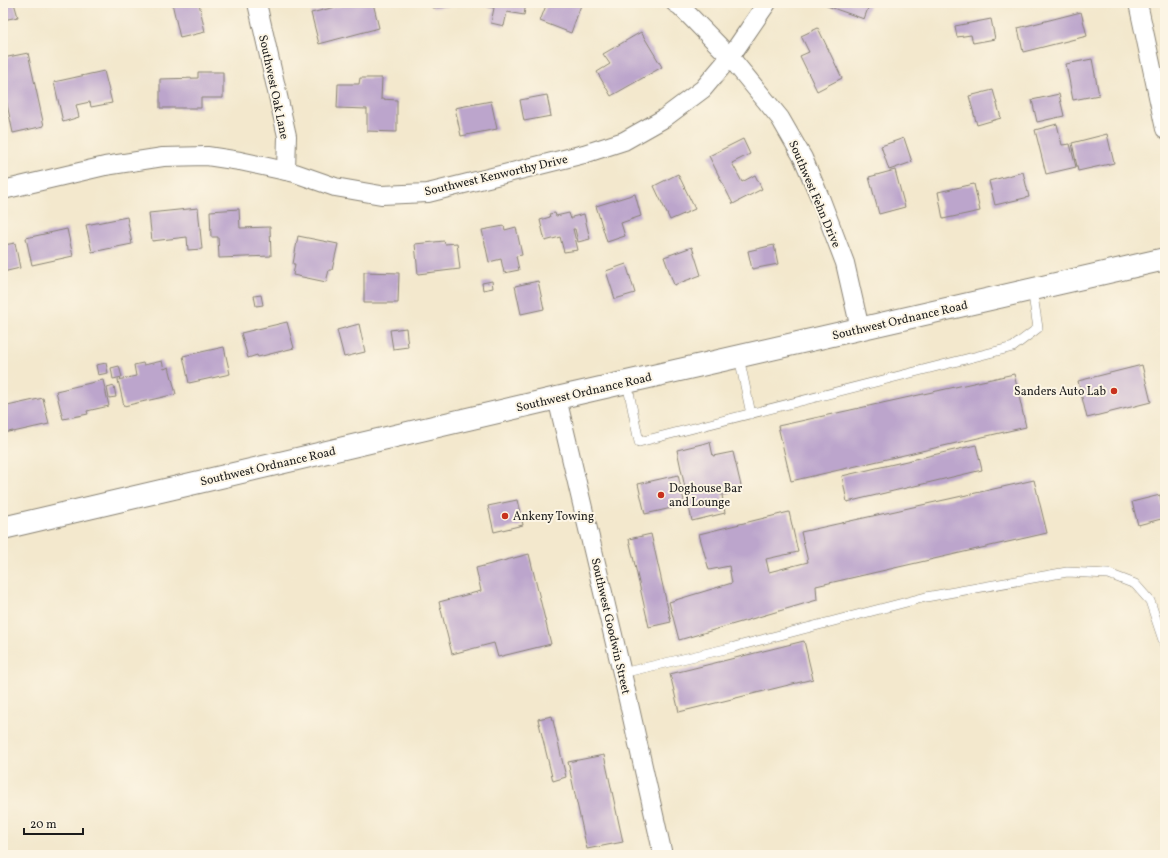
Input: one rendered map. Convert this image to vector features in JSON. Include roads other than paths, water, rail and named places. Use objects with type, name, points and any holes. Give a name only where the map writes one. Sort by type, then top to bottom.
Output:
[{"type":"street","name":"Southwest Oak Lane","points":[[257,3],[287,136],[286,171]]},
{"type":"street","name":"Southwest Fehn Drive","points":[[675,3],[680,6],[730,57],[780,118],[803,158],[845,263],[860,329]]},
{"type":"street","name":"Southwest Kenworthy Drive","points":[[3,190],[105,166],[163,158],[207,156],[240,161],[295,173],[335,187],[381,195],[428,193],[584,154],[624,141],[663,119],[703,89],[730,57],[767,3]]},
{"type":"street","points":[[1138,3],[1165,129]]},
{"type":"street","name":"Southwest Ordnance Road","points":[[3,528],[557,398],[1165,259]]},
{"type":"street","name":"Southwest Goodwin Street","points":[[557,398],[622,672],[663,855]]},
{"type":"lane","points":[[627,382],[639,442],[1013,347],[1038,328],[1032,290]]},
{"type":"lane","points":[[739,357],[751,414]]},
{"type":"lane","points":[[622,672],[734,647],[926,597],[1067,572],[1109,574],[1135,584],[1150,601],[1165,646]]},
{"type":"place","name":"Sanders Auto Lab","points":[[1114,391]]},
{"type":"place","name":"Doghouse Bar and Lounge","points":[[661,495]]},
{"type":"place","name":"Ankeny Towing","points":[[505,516]]}]
